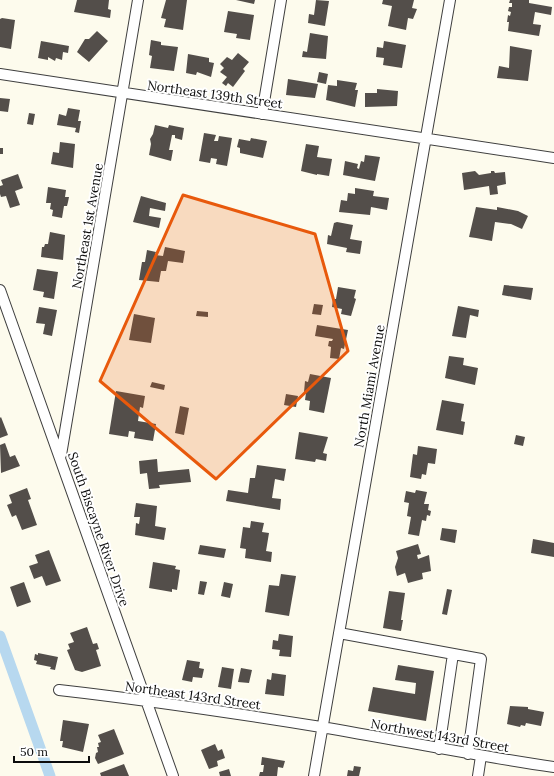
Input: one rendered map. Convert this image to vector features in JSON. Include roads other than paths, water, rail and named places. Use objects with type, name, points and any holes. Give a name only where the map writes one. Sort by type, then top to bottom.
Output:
[{"type":"street","name":"Northeast 1st Avenue","points":[[61,457],[138,0]]},
{"type":"street","points":[[262,114],[281,0]]},
{"type":"street","name":"North Miami Avenue","points":[[314,776],[450,0]]},
{"type":"street","name":"Northeast 139th Street","points":[[0,74],[554,158]]},
{"type":"street","name":"South Biscayne River Drive","points":[[0,290],[61,457],[145,700],[173,776]]},
{"type":"street","points":[[339,633],[482,659],[468,754]]},
{"type":"street","points":[[439,749],[453,654]]},
{"type":"street","name":"Northeast 143rd Street","points":[[59,690],[145,700],[322,727]]},
{"type":"street","name":"Northwest 143rd Street","points":[[322,727],[468,754],[554,766]]},
{"type":"street","points":[[478,776],[481,756]]},
{"type":"waterway","points":[[0,636],[50,776]]}]
